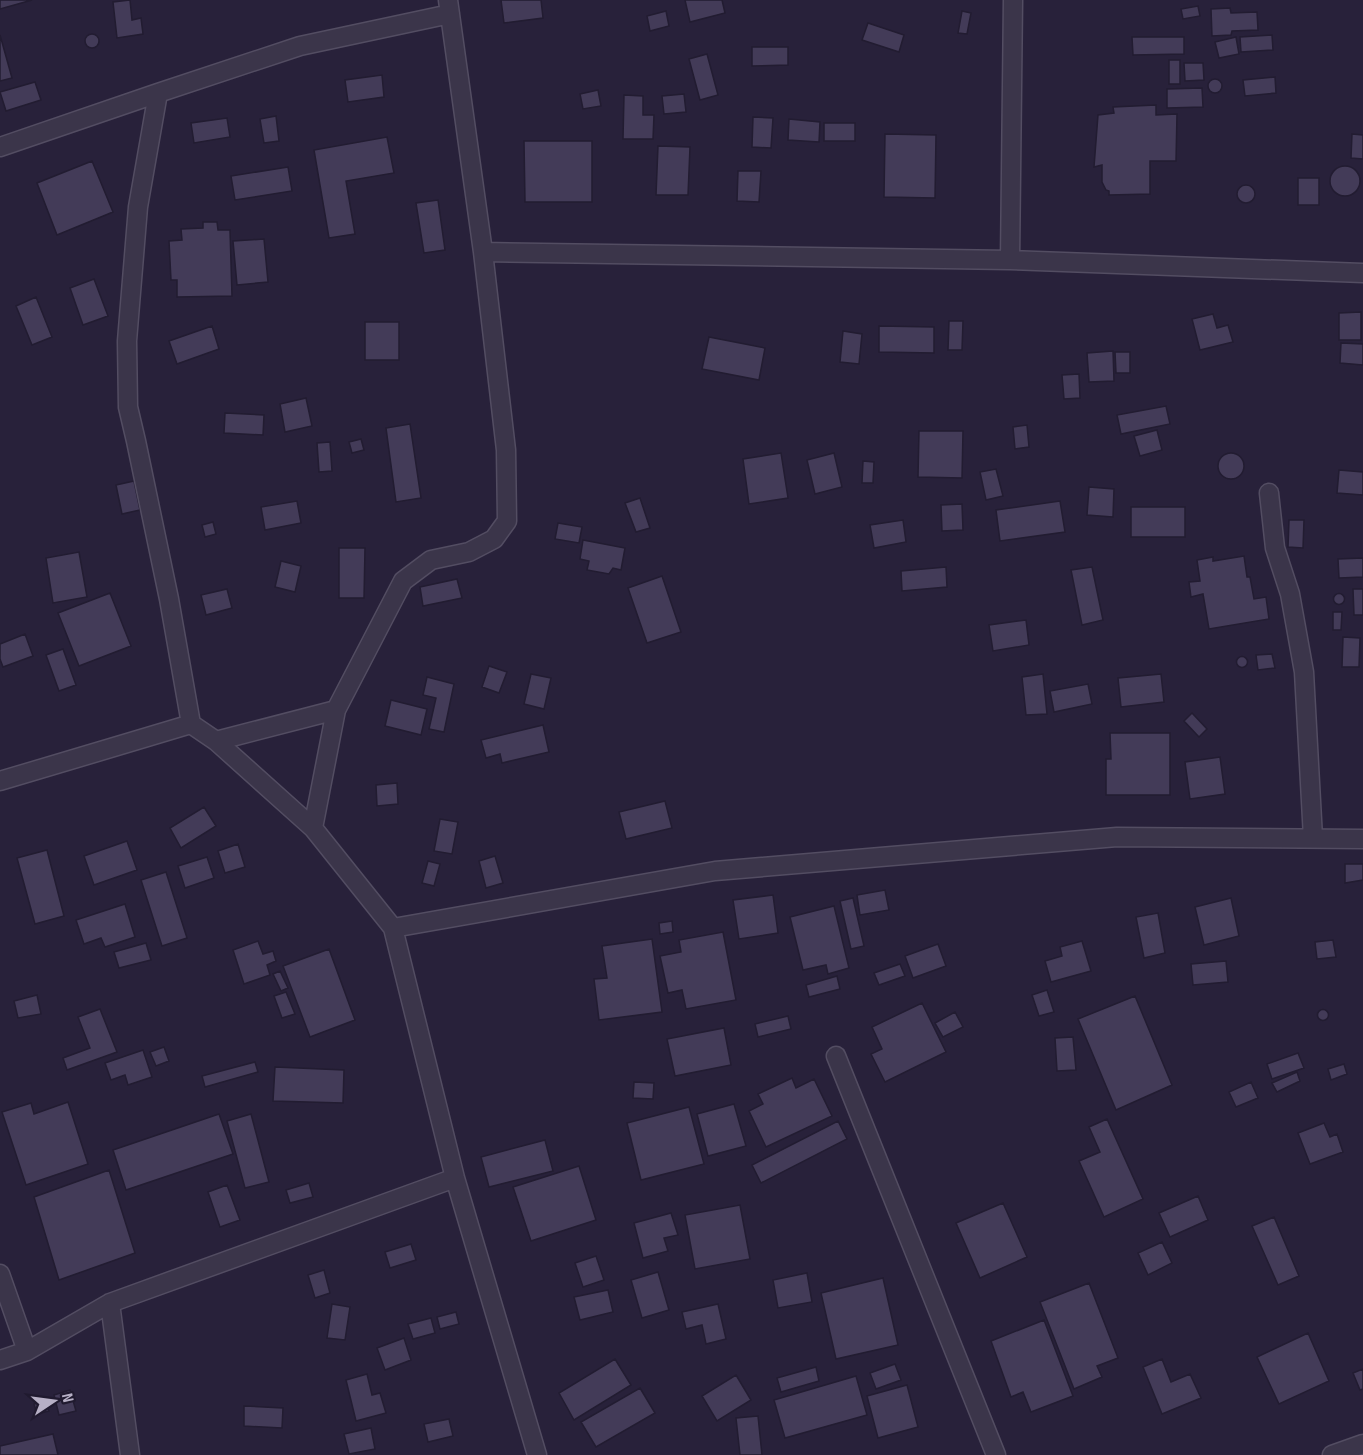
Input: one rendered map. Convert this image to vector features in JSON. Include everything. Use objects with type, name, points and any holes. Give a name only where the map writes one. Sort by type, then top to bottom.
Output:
[{"type":"street","points":[[1010,260],[1013,0]]},
{"type":"street","points":[[0,147],[300,46],[449,7],[483,252],[506,450],[507,522],[494,539],[469,552],[431,560],[403,581],[336,710],[312,828]]},
{"type":"street","points":[[158,93],[138,207],[127,341],[128,407],[169,599],[191,724],[216,741],[312,828],[393,928],[455,1178],[537,1455]]},
{"type":"street","points":[[483,252],[1010,260],[1363,273]]},
{"type":"street","points":[[1269,493],[1275,548],[1290,594],[1304,672],[1313,838]]},
{"type":"street","points":[[216,741],[336,710]]},
{"type":"street","points":[[0,781],[191,724]]},
{"type":"street","points":[[393,928],[715,871],[1117,837],[1363,839]]},
{"type":"street","points":[[836,1056],[996,1455]]},
{"type":"street","points":[[0,1360],[27,1351],[110,1303],[455,1178]]},
{"type":"street","points":[[0,1274],[27,1351]]},
{"type":"street","points":[[110,1303],[130,1455]]},
{"type":"street","points":[[1332,1455],[1363,1444]]},
{"type":"building","points":[[0,0],[32,0],[0,9]]},
{"type":"building","points":[[130,0],[132,20],[141,18],[143,34],[117,38],[113,2]]},
{"type":"building","points":[[501,0],[541,0],[543,18],[504,23]]},
{"type":"building","points":[[685,0],[722,0],[725,13],[690,22]]},
{"type":"building","points":[[1198,6],[1200,16],[1183,19],[1181,9]]},
{"type":"building","points":[[1230,8],[1231,13],[1257,12],[1258,30],[1232,31],[1231,35],[1212,36],[1211,9]]},
{"type":"building","points":[[666,11],[669,26],[650,31],[647,16]]},
{"type":"building","points":[[962,11],[971,13],[967,34],[958,33]]},
{"type":"building","points":[[868,23],[904,35],[899,52],[862,40]]},
{"type":"building","points":[[92,34],[97,36],[99,41],[97,46],[92,48],[87,46],[85,41],[87,36]]},
{"type":"building","points":[[0,35],[12,78],[0,81]]},
{"type":"building","points":[[1272,35],[1273,50],[1241,52],[1240,37]]},
{"type":"building","points":[[1132,37],[1184,37],[1184,54],[1133,55]]},
{"type":"building","points":[[1236,37],[1239,54],[1219,58],[1215,42]]},
{"type":"building","points":[[752,47],[788,47],[788,65],[752,66]]},
{"type":"building","points":[[707,54],[718,95],[700,100],[689,59]]},
{"type":"building","points":[[1169,60],[1180,60],[1180,84],[1169,84]]},
{"type":"building","points":[[1184,63],[1203,63],[1204,80],[1185,81]]},
{"type":"building","points":[[382,75],[384,97],[348,102],[345,80]]},
{"type":"building","points":[[1275,77],[1276,93],[1245,96],[1243,80]]},
{"type":"building","points":[[1212,79],[1218,79],[1222,86],[1218,93],[1212,93],[1208,89],[1208,83]]},
{"type":"building","points":[[35,82],[41,100],[6,111],[0,92]]},
{"type":"building","points":[[1202,88],[1203,107],[1167,108],[1167,89]]},
{"type":"building","points":[[598,90],[601,106],[583,109],[580,94]]},
{"type":"building","points":[[684,94],[686,112],[664,114],[662,96]]},
{"type":"building","points":[[624,95],[643,96],[643,115],[654,115],[653,139],[623,139]]},
{"type":"building","points":[[1156,105],[1156,115],[1177,114],[1176,161],[1150,161],[1150,194],[1109,195],[1109,191],[1102,182],[1102,165],[1094,167],[1098,115],[1114,113],[1113,107]]},
{"type":"building","points":[[276,116],[279,141],[264,143],[260,119]]},
{"type":"building","points":[[753,117],[773,118],[771,148],[752,147]]},
{"type":"building","points":[[227,118],[230,137],[194,143],[191,123]]},
{"type":"building","points":[[789,119],[820,122],[819,142],[788,140]]},
{"type":"building","points":[[824,123],[855,123],[855,141],[824,141]]},
{"type":"building","points":[[885,134],[936,135],[935,198],[884,197]]},
{"type":"building","points":[[1352,134],[1363,135],[1363,159],[1351,158]]},
{"type":"building","points":[[387,137],[394,173],[346,181],[355,234],[329,238],[314,150]]},
{"type":"building","points":[[524,141],[592,141],[592,202],[525,202]]},
{"type":"building","points":[[658,146],[690,147],[688,195],[656,195]]},
{"type":"building","points":[[92,161],[113,212],[57,235],[37,183]]},
{"type":"building","points":[[1345,166],[1351,167],[1359,175],[1359,187],[1351,195],[1345,196],[1339,195],[1331,187],[1330,181],[1331,175],[1339,167]]},
{"type":"building","points":[[288,167],[292,191],[235,200],[231,176]]},
{"type":"building","points":[[738,171],[761,171],[759,202],[737,201]]},
{"type":"building","points":[[1298,178],[1319,178],[1319,205],[1298,205]]},
{"type":"building","points":[[1246,185],[1252,188],[1255,194],[1252,200],[1246,203],[1240,200],[1237,194],[1240,188]]},
{"type":"building","points":[[438,200],[445,250],[424,253],[416,203]]},
{"type":"building","points":[[203,222],[217,222],[218,230],[230,230],[232,296],[177,297],[177,280],[171,280],[169,241],[182,240],[181,229],[203,228]]},
{"type":"building","points":[[264,239],[268,282],[237,285],[233,241]]},
{"type":"building","points":[[94,279],[108,316],[83,325],[70,288]]},
{"type":"building","points":[[36,297],[52,337],[32,345],[16,306]]},
{"type":"building","points":[[1361,312],[1361,340],[1339,340],[1339,313]]},
{"type":"building","points":[[1213,314],[1217,328],[1228,325],[1233,342],[1200,350],[1192,319]]},
{"type":"building","points":[[949,321],[963,321],[962,350],[948,350]]},
{"type":"building","points":[[365,322],[399,322],[399,360],[365,360]]},
{"type":"building","points":[[212,326],[219,349],[177,364],[169,341]]},
{"type":"building","points":[[879,326],[934,327],[934,353],[879,352]]},
{"type":"building","points":[[843,331],[862,334],[859,364],[840,362]]},
{"type":"building","points":[[709,337],[765,348],[759,380],[702,369]]},
{"type":"building","points":[[1341,343],[1363,344],[1363,365],[1340,363]]},
{"type":"building","points":[[1113,351],[1114,381],[1089,382],[1087,353]]},
{"type":"building","points":[[1115,352],[1130,352],[1130,373],[1116,373]]},
{"type":"building","points":[[1079,374],[1080,398],[1064,399],[1062,375]]},
{"type":"building","points":[[306,398],[312,426],[285,432],[280,404]]},
{"type":"building","points":[[1166,406],[1170,424],[1121,434],[1117,415]]},
{"type":"building","points":[[225,413],[264,415],[263,435],[224,433]]},
{"type":"building","points":[[410,424],[421,498],[396,502],[386,428]]},
{"type":"building","points":[[1027,425],[1029,447],[1015,449],[1013,427]]},
{"type":"building","points":[[1157,430],[1162,450],[1140,456],[1134,436]]},
{"type":"building","points":[[919,431],[963,431],[962,478],[918,477]]},
{"type":"building","points":[[361,439],[364,450],[352,453],[349,442]]},
{"type":"building","points":[[330,442],[332,471],[319,472],[317,443]]},
{"type":"building","points":[[781,453],[788,498],[749,504],[743,459]]},
{"type":"building","points":[[834,453],[842,487],[815,494],[807,460]]},
{"type":"building","points":[[1231,453],[1240,457],[1244,466],[1240,475],[1231,479],[1222,475],[1218,466],[1222,457]]},
{"type":"building","points":[[863,461],[874,462],[873,483],[862,483]]},
{"type":"building","points":[[996,469],[1003,496],[986,500],[980,472]]},
{"type":"building","points":[[1339,470],[1363,472],[1363,495],[1337,493]]},
{"type":"building","points":[[134,481],[140,510],[122,514],[116,485]]},
{"type":"building","points":[[1089,487],[1114,489],[1113,517],[1087,515]]},
{"type":"building","points":[[640,498],[650,528],[636,532],[625,503]]},
{"type":"building","points":[[297,501],[301,523],[265,530],[261,507]]},
{"type":"building","points":[[1060,501],[1065,532],[1000,541],[996,510]]},
{"type":"building","points":[[962,504],[963,530],[942,531],[941,505]]},
{"type":"building","points":[[1131,507],[1185,507],[1185,537],[1131,537]]},
{"type":"building","points":[[903,520],[906,542],[874,548],[870,525]]},
{"type":"building","points":[[1289,520],[1304,520],[1303,548],[1288,547]]},
{"type":"building","points":[[213,522],[216,534],[205,537],[202,525]]},
{"type":"building","points":[[558,523],[582,527],[579,543],[555,539]]},
{"type":"building","points":[[583,540],[625,548],[621,570],[613,568],[609,574],[587,570],[589,561],[580,559]]},
{"type":"building","points":[[339,548],[365,548],[364,598],[339,598]]},
{"type":"building","points":[[79,552],[87,597],[53,603],[46,558]]},
{"type":"building","points":[[1244,556],[1247,577],[1250,577],[1254,599],[1266,597],[1269,619],[1209,629],[1203,594],[1191,597],[1189,582],[1200,581],[1197,560],[1213,557],[1213,561]]},
{"type":"building","points":[[1363,558],[1363,577],[1339,578],[1338,559]]},
{"type":"building","points":[[281,561],[301,566],[295,592],[275,587]]},
{"type":"building","points":[[946,567],[947,587],[902,591],[901,571]]},
{"type":"building","points":[[1092,567],[1103,620],[1082,625],[1071,570]]},
{"type":"building","points":[[662,576],[681,632],[647,643],[628,588]]},
{"type":"building","points":[[457,579],[462,598],[423,606],[420,587]]},
{"type":"building","points":[[227,589],[232,608],[206,615],[201,595]]},
{"type":"building","points":[[1353,589],[1363,589],[1363,615],[1354,615]]},
{"type":"building","points":[[110,593],[131,646],[79,666],[58,613]]},
{"type":"building","points":[[1339,593],[1345,599],[1339,605],[1333,599]]},
{"type":"building","points":[[1333,612],[1342,612],[1341,630],[1333,630]]},
{"type":"building","points":[[1026,620],[1029,645],[993,651],[989,625]]},
{"type":"building","points":[[25,634],[33,656],[3,667],[0,659],[0,644]]},
{"type":"building","points":[[1343,637],[1360,638],[1359,667],[1342,667]]},
{"type":"building","points":[[63,649],[76,685],[59,691],[46,655]]},
{"type":"building","points":[[1272,654],[1275,668],[1258,670],[1256,655]]},
{"type":"building","points":[[1242,656],[1248,662],[1242,668],[1236,662]]},
{"type":"building","points":[[489,666],[507,672],[499,693],[482,687]]},
{"type":"building","points":[[531,674],[551,678],[544,709],[524,704]]},
{"type":"building","points":[[1043,674],[1047,714],[1026,715],[1022,677]]},
{"type":"building","points":[[1161,674],[1164,702],[1121,707],[1118,678]]},
{"type":"building","points":[[427,677],[454,684],[444,732],[429,729],[436,698],[423,695]]},
{"type":"building","points":[[1088,684],[1092,704],[1054,712],[1050,691]]},
{"type":"building","points":[[391,700],[427,709],[421,735],[385,726]]},
{"type":"building","points":[[1192,713],[1207,729],[1199,737],[1184,721]]},
{"type":"building","points":[[543,725],[549,752],[502,763],[500,754],[486,758],[481,740]]},
{"type":"building","points":[[1110,733],[1170,733],[1170,795],[1106,795],[1106,759],[1111,759]]},
{"type":"building","points":[[1220,757],[1225,794],[1190,799],[1185,762]]},
{"type":"building","points":[[397,783],[398,804],[377,806],[376,785]]},
{"type":"building","points":[[665,801],[672,828],[626,839],[619,812]]},
{"type":"building","points":[[204,807],[216,826],[181,848],[170,828]]},
{"type":"building","points":[[440,819],[458,822],[452,854],[434,851]]},
{"type":"building","points":[[127,841],[137,870],[94,885],[84,856]]},
{"type":"building","points":[[238,844],[245,867],[225,873],[218,851]]},
{"type":"building","points":[[47,850],[64,916],[35,924],[17,858]]},
{"type":"building","points":[[495,856],[503,883],[486,888],[479,861]]},
{"type":"building","points":[[207,857],[214,878],[185,888],[178,866]]},
{"type":"building","points":[[428,861],[440,864],[434,886],[422,883]]},
{"type":"building","points":[[1345,864],[1363,864],[1363,880],[1345,883]]},
{"type":"building","points":[[166,872],[187,938],[162,946],[141,880]]},
{"type":"building","points":[[885,890],[889,910],[860,915],[857,895]]},
{"type":"building","points":[[773,895],[778,933],[739,939],[733,900]]},
{"type":"building","points":[[853,898],[864,946],[851,949],[840,901]]},
{"type":"building","points":[[1231,898],[1239,936],[1204,945],[1195,907]]},
{"type":"building","points":[[125,904],[135,937],[105,947],[101,938],[84,944],[76,920]]},
{"type":"building","points":[[834,906],[849,968],[828,974],[826,965],[803,970],[790,917]]},
{"type":"building","points":[[1158,913],[1165,953],[1144,958],[1136,917]]},
{"type":"building","points":[[672,921],[673,932],[660,934],[659,923]]},
{"type":"building","points":[[723,932],[736,1000],[686,1009],[682,990],[668,993],[660,956],[681,952],[679,940]]},
{"type":"building","points":[[652,939],[662,1012],[599,1020],[594,979],[607,978],[602,946]]},
{"type":"building","points":[[1333,940],[1336,957],[1317,959],[1315,942]]},
{"type":"building","points":[[258,941],[263,954],[273,951],[276,961],[267,965],[270,975],[244,984],[233,950]]},
{"type":"building","points":[[1082,941],[1091,971],[1051,982],[1045,961],[1062,956],[1060,947]]},
{"type":"building","points":[[146,943],[151,960],[119,968],[114,952]]},
{"type":"building","points":[[938,944],[946,966],[913,978],[905,956]]},
{"type":"building","points":[[329,949],[355,1020],[310,1037],[283,966]]},
{"type":"building","points":[[1226,961],[1228,982],[1193,985],[1191,964]]},
{"type":"building","points":[[900,964],[905,976],[879,985],[874,973]]},
{"type":"building","points":[[280,971],[288,988],[281,991],[273,974]]},
{"type":"building","points":[[837,976],[840,989],[809,997],[806,985]]},
{"type":"building","points":[[1047,990],[1054,1012],[1039,1016],[1032,995]]},
{"type":"building","points":[[286,992],[295,1014],[282,1018],[274,996]]},
{"type":"building","points":[[37,995],[41,1014],[18,1018],[14,1001]]},
{"type":"building","points":[[1135,996],[1172,1085],[1116,1110],[1078,1019]]},
{"type":"building","points":[[922,1003],[946,1052],[885,1082],[871,1054],[882,1049],[872,1027]]},
{"type":"building","points":[[100,1009],[117,1052],[67,1070],[63,1058],[90,1048],[78,1017]]},
{"type":"building","points":[[1323,1009],[1329,1015],[1323,1021],[1317,1015]]},
{"type":"building","points":[[955,1012],[963,1027],[943,1037],[935,1023]]},
{"type":"building","points":[[788,1016],[791,1029],[758,1037],[755,1024]]},
{"type":"building","points":[[724,1028],[731,1065],[675,1076],[667,1039]]},
{"type":"building","points":[[1073,1037],[1076,1070],[1057,1071],[1055,1038]]},
{"type":"building","points":[[164,1047],[169,1061],[156,1066],[150,1052]]},
{"type":"building","points":[[143,1050],[152,1077],[128,1085],[125,1075],[111,1080],[105,1063]]},
{"type":"building","points":[[1298,1053],[1304,1068],[1272,1079],[1267,1064]]},
{"type":"building","points":[[255,1062],[258,1072],[205,1087],[202,1076]]},
{"type":"building","points":[[1344,1064],[1347,1074],[1331,1080],[1328,1069]]},
{"type":"building","points":[[275,1067],[344,1070],[343,1103],[273,1101]]},
{"type":"building","points":[[1297,1072],[1300,1081],[1277,1092],[1272,1083]]},
{"type":"building","points":[[792,1078],[796,1088],[814,1079],[832,1116],[766,1147],[749,1111],[763,1104],[758,1094]]},
{"type":"building","points":[[634,1082],[654,1083],[653,1099],[633,1098]]},
{"type":"building","points":[[1251,1082],[1258,1098],[1236,1107],[1229,1092]]},
{"type":"building","points":[[68,1102],[88,1164],[26,1185],[2,1112],[31,1103],[34,1114]]},
{"type":"building","points":[[734,1104],[746,1146],[708,1156],[697,1114]]},
{"type":"building","points":[[689,1107],[704,1164],[641,1180],[627,1123]]},
{"type":"building","points":[[219,1114],[233,1154],[126,1190],[113,1150]]},
{"type":"building","points":[[251,1114],[269,1182],[245,1188],[227,1121]]},
{"type":"building","points":[[1107,1119],[1143,1199],[1104,1217],[1079,1161],[1100,1152],[1089,1127]]},
{"type":"building","points":[[838,1121],[847,1139],[761,1183],[752,1165]]},
{"type":"building","points":[[1324,1123],[1330,1137],[1337,1134],[1343,1152],[1310,1164],[1298,1133]]},
{"type":"building","points":[[545,1140],[553,1171],[489,1187],[481,1157]]},
{"type":"building","points":[[579,1166],[596,1220],[531,1241],[513,1187]]},
{"type":"building","points":[[109,1170],[135,1253],[59,1280],[34,1197]]},
{"type":"building","points":[[309,1183],[313,1197],[290,1203],[286,1190]]},
{"type":"building","points":[[227,1185],[240,1220],[220,1227],[208,1192]]},
{"type":"building","points":[[1198,1196],[1208,1220],[1170,1237],[1159,1213]]},
{"type":"building","points":[[1003,1203],[1027,1257],[980,1278],[956,1223]]},
{"type":"building","points":[[740,1205],[750,1259],[695,1269],[685,1215]]},
{"type":"building","points":[[671,1213],[678,1235],[664,1238],[668,1251],[643,1258],[634,1223]]},
{"type":"building","points":[[1274,1217],[1299,1276],[1278,1285],[1252,1226]]},
{"type":"building","points":[[1162,1242],[1172,1263],[1148,1275],[1138,1253]]},
{"type":"building","points":[[411,1244],[416,1260],[390,1268],[385,1252]]},
{"type":"building","points":[[596,1256],[604,1280],[583,1287],[575,1263]]},
{"type":"building","points":[[324,1270],[330,1293],[315,1298],[308,1275]]},
{"type":"building","points":[[658,1272],[669,1310],[642,1318],[631,1280]]},
{"type":"building","points":[[807,1273],[812,1302],[778,1308],[773,1280]]},
{"type":"building","points":[[883,1278],[898,1345],[836,1359],[821,1293]]},
{"type":"building","points":[[1089,1283],[1118,1358],[1097,1366],[1102,1377],[1074,1389],[1040,1302]]},
{"type":"building","points":[[608,1290],[613,1312],[580,1320],[574,1297]]},
{"type":"building","points":[[332,1304],[350,1307],[345,1340],[327,1338]]},
{"type":"building","points":[[718,1304],[726,1339],[706,1344],[702,1325],[686,1329],[682,1312]]},
{"type":"building","points":[[456,1312],[459,1324],[440,1329],[437,1317]]},
{"type":"building","points":[[431,1318],[435,1333],[413,1339],[408,1324]]},
{"type":"building","points":[[1044,1320],[1073,1396],[1031,1412],[1023,1392],[1011,1397],[991,1341]]},
{"type":"building","points":[[1308,1333],[1329,1381],[1279,1404],[1257,1357]]},
{"type":"building","points":[[404,1338],[411,1360],[385,1370],[377,1348]]},
{"type":"building","points":[[615,1359],[631,1385],[574,1420],[559,1393]]},
{"type":"building","points":[[1162,1359],[1171,1382],[1190,1374],[1201,1398],[1162,1414],[1143,1367]]},
{"type":"building","points":[[895,1364],[901,1380],[876,1389],[870,1373]]},
{"type":"building","points":[[816,1367],[819,1381],[781,1392],[777,1378]]},
{"type":"building","points":[[1363,1369],[1363,1389],[1360,1390],[1353,1373]]},
{"type":"building","points":[[367,1374],[372,1395],[380,1393],[386,1413],[356,1421],[346,1380]]},
{"type":"building","points":[[736,1375],[751,1400],[717,1421],[702,1396]]},
{"type":"building","points":[[856,1376],[867,1415],[785,1438],[774,1400]]},
{"type":"building","points":[[907,1385],[918,1427],[878,1438],[867,1396]]},
{"type":"building","points":[[640,1388],[655,1413],[596,1447],[581,1422]]},
{"type":"building","points":[[70,1390],[76,1411],[59,1415],[54,1395]]},
{"type":"building","points":[[46,1401],[49,1411],[37,1414],[34,1404]]},
{"type":"building","points":[[244,1406],[283,1408],[282,1428],[244,1426]]},
{"type":"building","points":[[758,1416],[762,1455],[740,1455],[736,1418]]},
{"type":"building","points":[[449,1419],[453,1436],[428,1442],[424,1424]]},
{"type":"building","points":[[371,1428],[375,1449],[349,1454],[344,1434]]},
{"type":"building","points":[[53,1434],[58,1455],[0,1455],[0,1446]]}]
